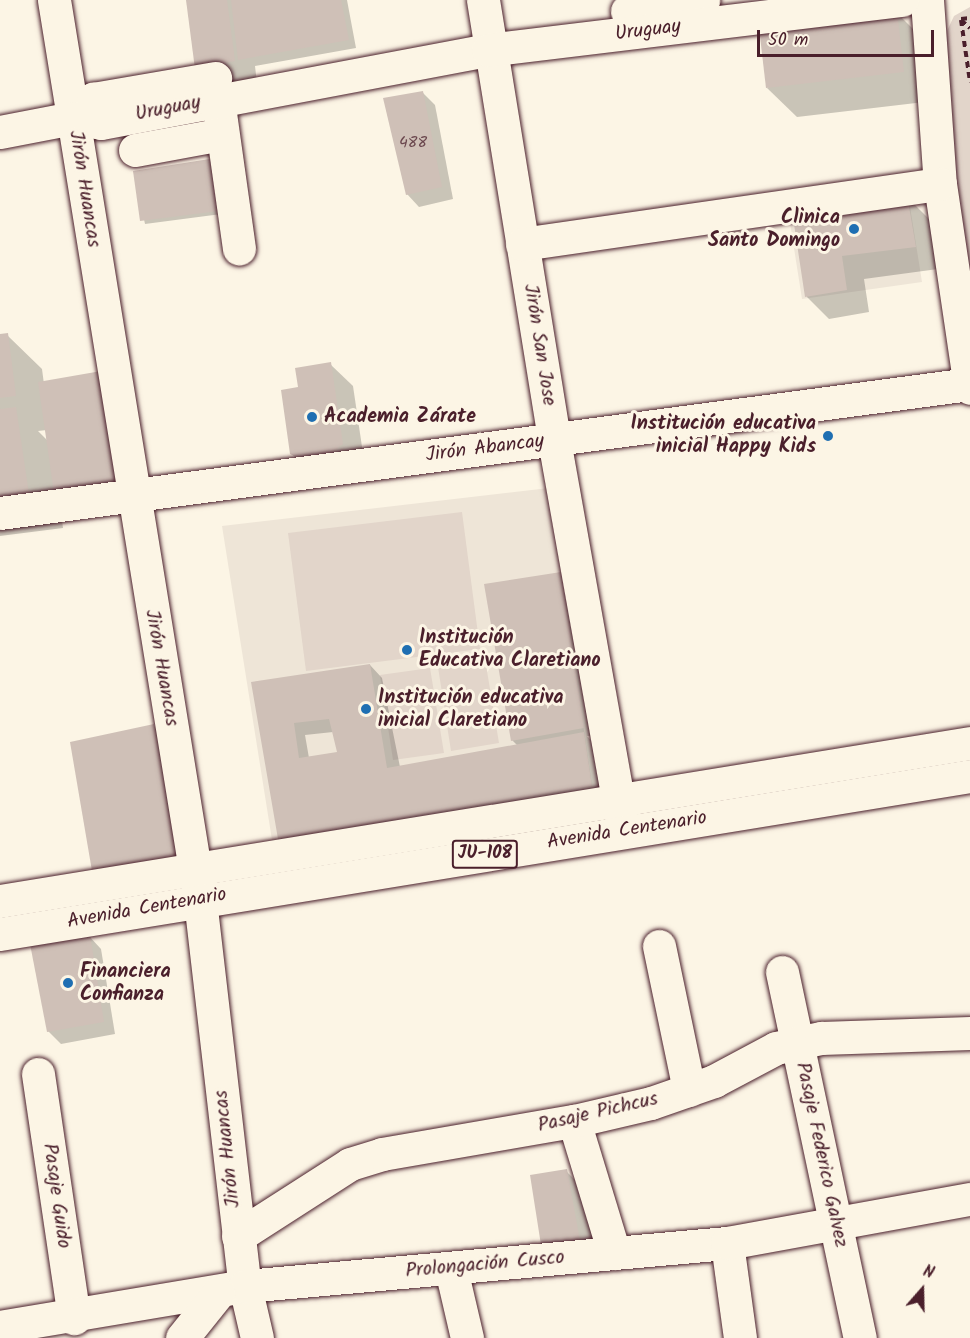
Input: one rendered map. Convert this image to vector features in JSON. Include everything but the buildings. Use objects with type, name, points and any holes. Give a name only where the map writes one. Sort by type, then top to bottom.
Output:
[{"type":"street","name":"Jirón Huancas","points":[[54,0],[131,494],[198,885],[238,1236],[231,1289],[257,1338]]},
{"type":"street","name":"Uruguay","points":[[73,118],[93,99],[486,27],[703,0]]},
{"type":"street","name":"Uruguay","points":[[73,118],[101,123],[218,99],[486,27],[902,0]]},
{"type":"street","points":[[927,0],[940,184],[970,385]]},
{"type":"street","name":"Jirón San Jose","points":[[486,27],[554,440],[623,832]]},
{"type":"street","points":[[218,99],[239,249]]},
{"type":"street","points":[[0,132],[73,118]]},
{"type":"street","points":[[135,150],[222,134]]},
{"type":"street","points":[[522,244],[940,184]]},
{"type":"street","name":"Jirón Abancay","points":[[0,513],[970,385]]},
{"type":"street","name":"Avenida Centenario","points":[[0,934],[198,885],[618,800],[970,743]]},
{"type":"street","name":"Avenida Centenario","points":[[0,901],[198,885],[623,832],[970,776]]},
{"type":"street","points":[[659,946],[689,1090]]},
{"type":"street","name":"Pasaje Federico Galvez","points":[[782,972],[860,1338]]},
{"type":"street","name":"Pasaje Pichcus","points":[[238,1236],[350,1164],[382,1154],[574,1121],[689,1090],[714,1081],[776,1048],[820,1038],[970,1033]]},
{"type":"street","name":"Pasaje Guido","points":[[38,1074],[74,1318]]},
{"type":"street","points":[[574,1121],[614,1253]]},
{"type":"street","name":"Prolongación Cusco","points":[[0,1327],[74,1318],[231,1289],[728,1243],[970,1199]]},
{"type":"street","points":[[728,1243],[740,1338]]},
{"type":"street","points":[[451,1269],[467,1338]]},
{"type":"street","points":[[182,1338],[231,1289]]},
{"type":"path","points":[[961,20],[970,18]]},
{"type":"path","points":[[961,20],[970,28]]},
{"type":"path","points":[[961,20],[970,82]]},
{"type":"shaded area","points":[[970,7],[970,317],[939,48],[954,16]]},
{"type":"shaded area","name":"Clinica Santo Domingo","points":[[908,194],[922,282],[802,299],[788,210]]},
{"type":"shaded area","name":"Institución Educativa Claretiano","points":[[549,488],[592,786],[272,840],[222,526]]},
{"type":"shaded area","points":[[462,512],[480,649],[306,671],[288,533]]},
{"type":"shaded area","points":[[485,659],[499,743],[451,751],[438,667]]},
{"type":"shaded area","points":[[430,668],[444,753],[393,760],[380,675]]},
{"type":"place","name":"Clinica Santo Domingo","points":[[854,229]]},
{"type":"place","name":"Academia Zárate","points":[[312,417]]},
{"type":"place","name":"Institución educativa inicial Happy Kids","points":[[828,436]]},
{"type":"place","name":"Institución Educativa Claretiano","points":[[407,650]]},
{"type":"place","name":"Institución educativa inicial Claretiano","points":[[366,709]]},
{"type":"place","name":"Financiera Confianza","points":[[68,983]]}]
